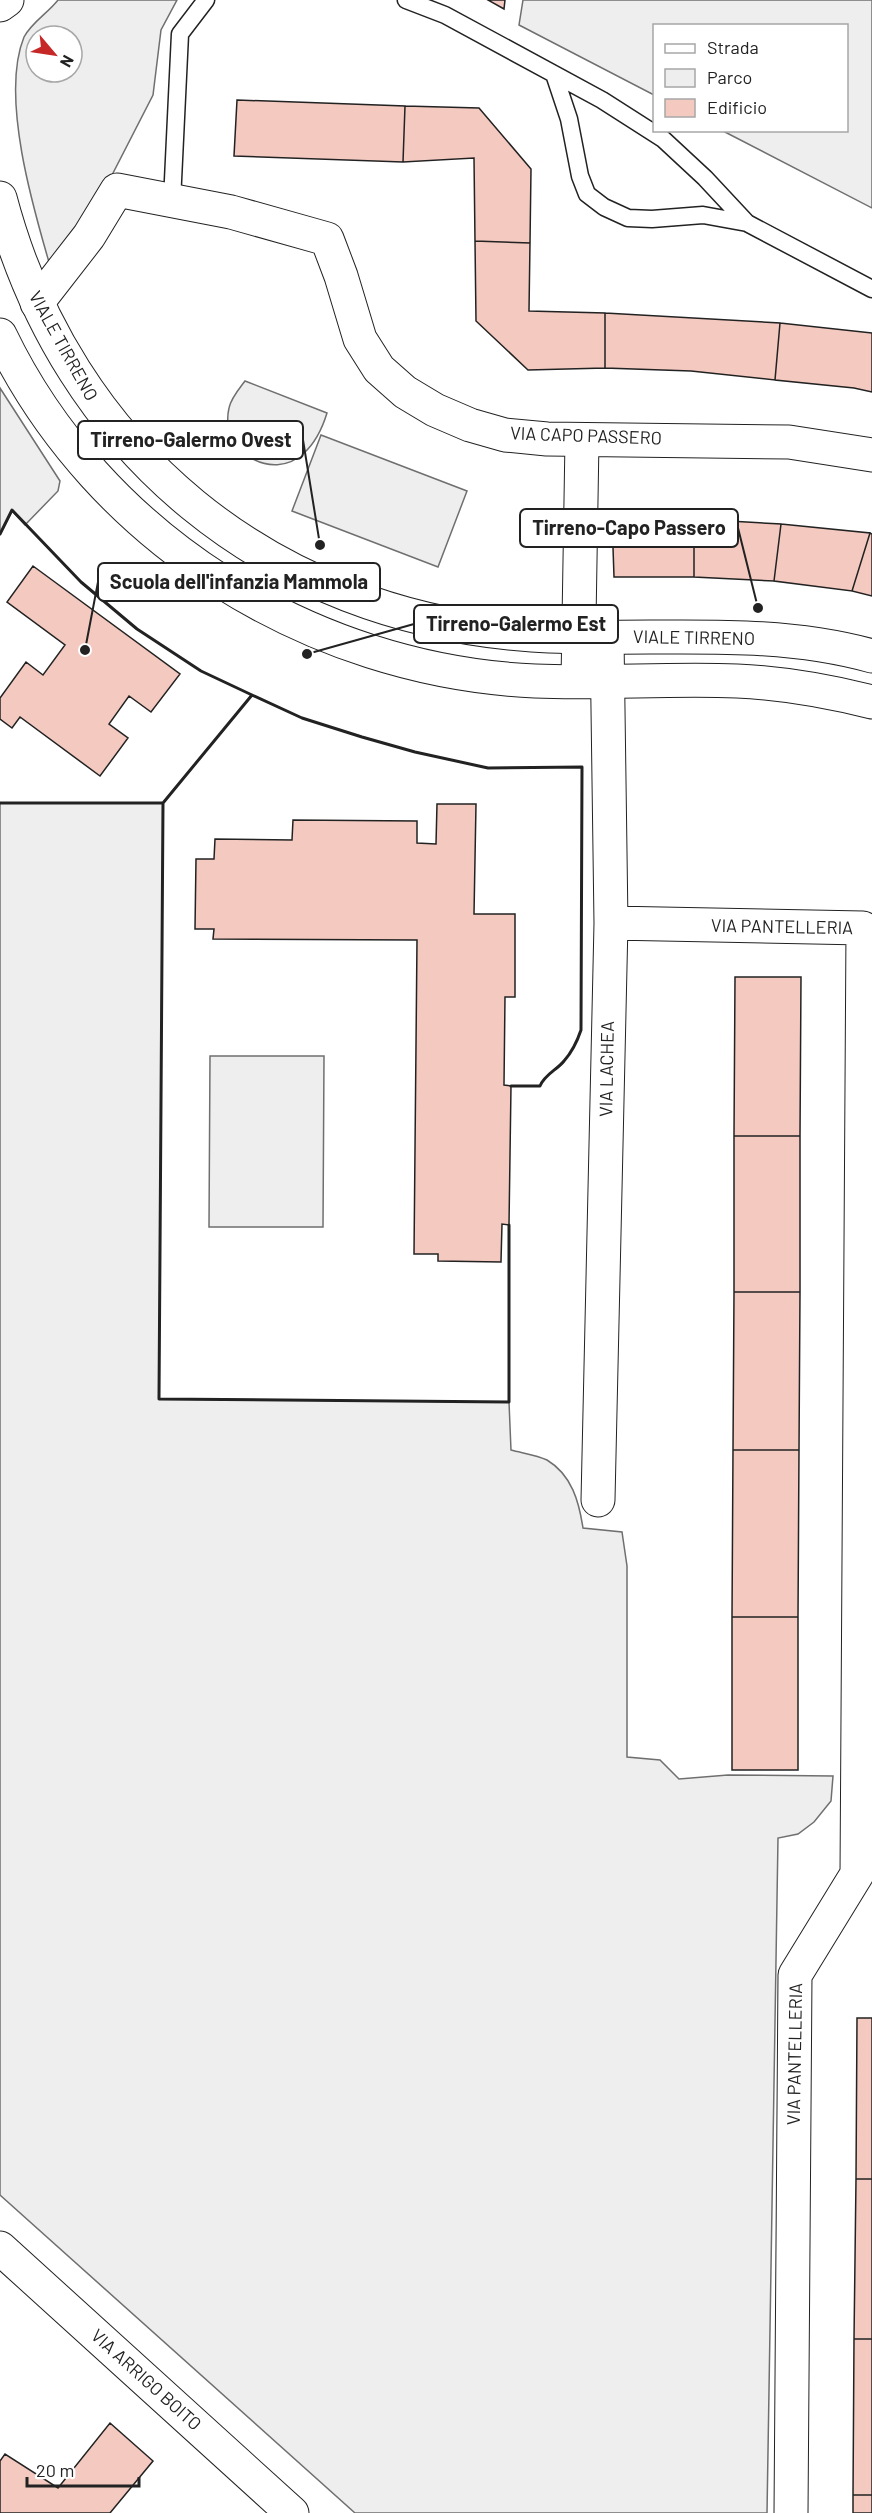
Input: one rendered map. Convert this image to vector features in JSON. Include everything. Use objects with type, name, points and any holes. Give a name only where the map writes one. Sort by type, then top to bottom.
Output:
[{"type":"street","points":[[0,5],[9,0]]},
{"type":"street","points":[[0,21],[9,0]]},
{"type":"street","name":"VIA CAPO PASSERO","points":[[37,303],[89,236],[117,190],[231,212],[327,239],[360,339],[379,369],[405,392],[435,410],[470,425],[505,435],[582,440],[789,442],[872,455]]},
{"type":"street","name":"VIALE TIRRENO","points":[[0,198],[20,262],[37,303],[74,374],[99,409],[153,470],[184,498],[246,543],[323,586],[372,605],[477,631],[593,638],[653,636],[772,639],[872,656]]},
{"type":"street","points":[[0,335],[38,402],[72,448],[108,490],[159,537],[196,566],[249,599],[294,623],[332,639],[409,664],[485,677],[592,681],[738,681],[837,693],[872,702]]},
{"type":"street","points":[[582,440],[593,638]]},
{"type":"street","name":"VIA LACHEA","points":[[593,638],[592,681],[611,923],[598,1500]]},
{"type":"street","name":"VIA PANTELLERIA","points":[[611,923],[863,928],[864,1874],[795,1975],[791,2513]]},
{"type":"street","name":"VIA ARRIGO BOITO","points":[[0,2248],[292,2513]]},
{"type":"lane","points":[[172,201],[180,34],[206,0]]},
{"type":"lane","points":[[406,0],[445,15],[602,100],[663,139],[705,178],[747,223]]},
{"type":"lane","points":[[554,74],[569,119],[580,176],[588,194],[604,207],[628,218],[703,214],[747,223],[872,289]]},
{"type":"green space","points":[[58,0],[177,0],[161,30],[153,95],[93,212],[51,269],[28,184],[22,152],[17,120],[18,61],[24,37],[24,84],[84,84],[84,24],[34,24]]},
{"type":"green space","points":[[523,0],[872,0],[872,208],[725,132],[848,132],[848,24],[653,24],[653,94],[519,25]]},
{"type":"green space","points":[[245,381],[327,413],[318,434],[304,453],[291,461],[277,465],[251,458],[240,449],[232,437],[228,424],[229,408],[233,397]]},
{"type":"green space","points":[[0,388],[60,481],[58,491],[25,525],[12,511],[0,534]]},
{"type":"green space","points":[[321,435],[467,491],[438,567],[292,511]]},
{"type":"green space","points":[[0,803],[163,803],[159,1399],[509,1402],[511,1450],[547,1460],[563,1473],[573,1490],[583,1528],[622,1532],[627,1566],[627,1757],[660,1760],[679,1779],[728,1775],[833,1776],[831,1801],[814,1822],[798,1834],[778,1838],[767,2513],[355,2513],[0,2195]]},
{"type":"green space","points":[[210,1056],[324,1056],[323,1227],[209,1227]]},
{"type":"building","points":[[488,0],[505,0],[504,9]]},
{"type":"building","points":[[237,100],[405,106],[403,162],[234,156]]},
{"type":"building","points":[[405,106],[479,108],[531,169],[530,243],[475,241],[474,158],[403,162]]},
{"type":"building","points":[[475,241],[530,243],[529,311],[605,313],[605,368],[528,370],[476,321]]},
{"type":"building","points":[[605,313],[780,323],[775,380],[691,371],[605,368]]},
{"type":"building","points":[[780,323],[872,333],[872,392],[775,380]]},
{"type":"building","points":[[612,518],[694,519],[694,577],[614,577]]},
{"type":"building","points":[[694,519],[781,524],[774,581],[694,577]]},
{"type":"building","points":[[781,524],[870,533],[852,591],[774,581]]},
{"type":"building","points":[[870,533],[872,534],[872,596],[852,591]]},
{"type":"building","points":[[33,566],[180,674],[151,712],[129,696],[109,724],[128,738],[100,776],[20,717],[12,728],[0,719],[0,698],[26,662],[43,675],[65,645],[7,602]]},
{"type":"building","points":[[437,804],[476,804],[474,914],[515,914],[515,997],[505,997],[504,1085],[511,1086],[509,1225],[502,1224],[501,1262],[438,1261],[438,1254],[414,1254],[417,940],[213,939],[214,929],[195,929],[196,859],[214,859],[215,839],[292,840],[293,820],[417,821],[417,843],[436,844]]},
{"type":"building","points":[[735,977],[801,977],[800,1136],[734,1136]]},
{"type":"building","points":[[734,1136],[800,1136],[800,1292],[734,1292]]},
{"type":"building","points":[[734,1292],[800,1292],[799,1450],[733,1450]]},
{"type":"building","points":[[733,1450],[799,1450],[798,1617],[732,1617]]},
{"type":"building","points":[[732,1617],[798,1617],[798,1770],[732,1770]]},
{"type":"building","points":[[857,2018],[872,2018],[872,2179],[856,2179]]},
{"type":"building","points":[[856,2179],[872,2179],[872,2339],[854,2339]]},
{"type":"building","points":[[854,2339],[872,2339],[872,2495],[853,2495]]},
{"type":"building","points":[[110,2423],[153,2461],[110,2513],[0,2513],[0,2461],[5,2454],[58,2488]]},
{"type":"building","points":[[853,2495],[872,2495],[872,2513],[853,2513]]},
{"type":"wall","points":[[0,534],[12,510],[81,582],[137,629],[201,671],[302,718],[415,752],[488,768],[582,767],[581,1030],[569,1054],[540,1086],[511,1086]]},
{"type":"wall","points":[[163,803],[252,695]]},
{"type":"wall","points":[[0,803],[163,803],[159,1399],[509,1402],[509,1225]]},
{"type":"place","name":"Tirreno-Galermo Ovest","points":[[320,545]]},
{"type":"place","name":"Tirreno-Capo Passero","points":[[758,608]]},
{"type":"place","name":"Scuola dell'infanzia Mammola","points":[[85,650]]},
{"type":"place","name":"Tirreno-Galermo Est","points":[[307,654]]}]
